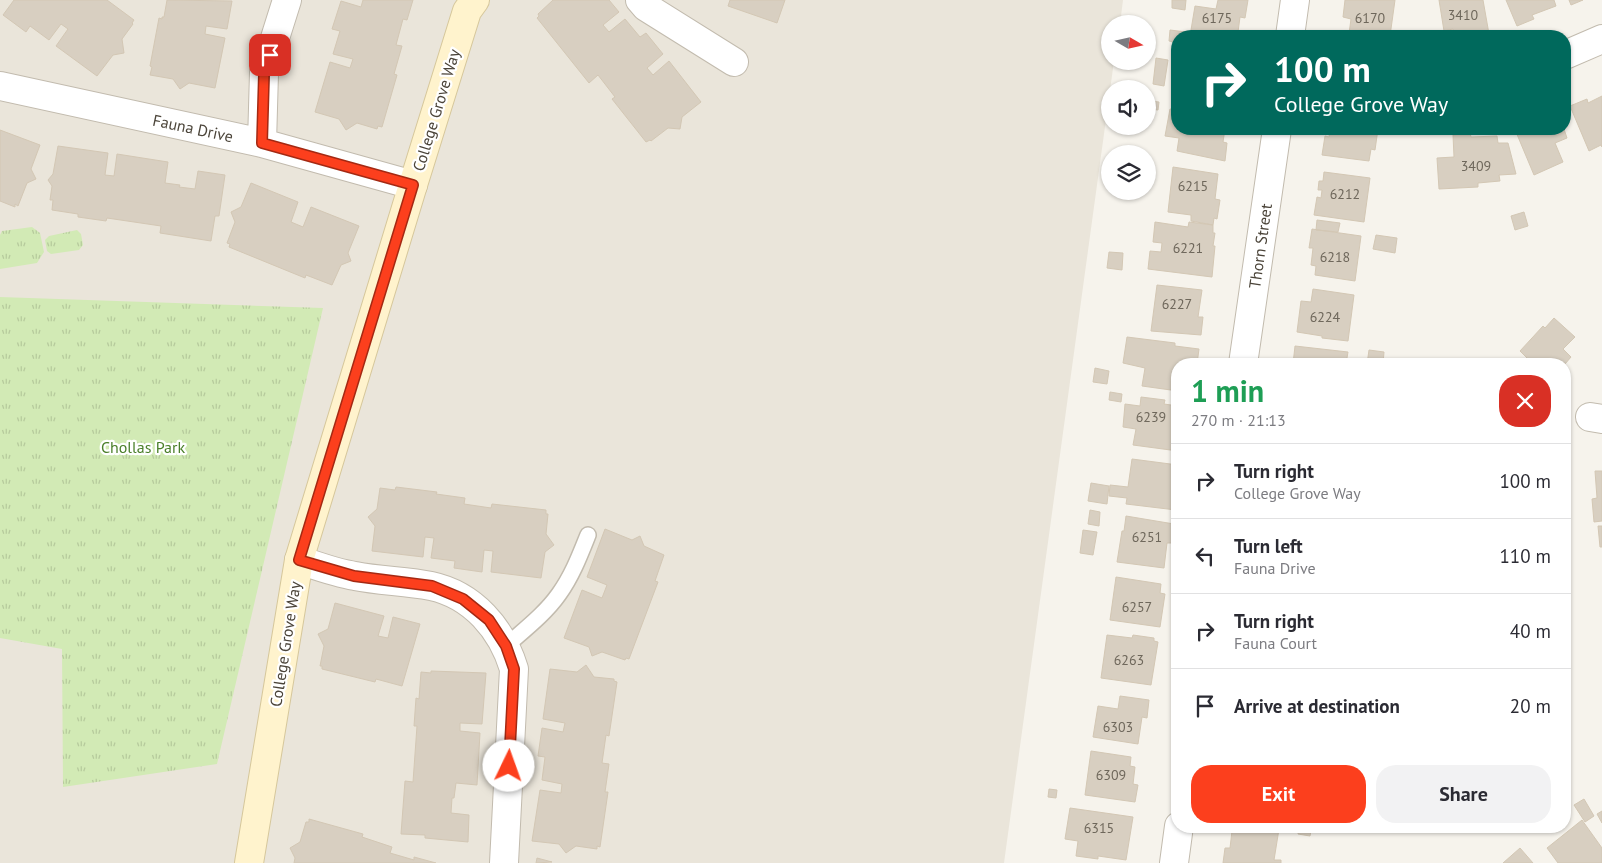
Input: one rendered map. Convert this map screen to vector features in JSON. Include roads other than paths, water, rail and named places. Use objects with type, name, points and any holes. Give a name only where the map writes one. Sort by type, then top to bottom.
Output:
[{"type":"street","points":[[262,143],[264,74],[287,0]]},
{"type":"street","name":"College Grove Way","points":[[249,863],[299,560],[413,185],[468,11],[475,0]]},
{"type":"street","points":[[640,0],[646,7],[734,62]]},
{"type":"street","points":[[1291,30],[1295,0]]},
{"type":"street","points":[[1571,52],[1602,39]]},
{"type":"street","name":"Fauna Drive","points":[[0,86],[262,143],[413,185]]},
{"type":"street","name":"Thorn Street","points":[[1245,358],[1276,135]]},
{"type":"street","points":[[299,560],[354,576],[432,586],[448,591],[463,599],[489,620],[506,646],[514,669],[504,863]]},
{"type":"street","points":[[1174,863],[1178,833]]},
{"type":"lane","points":[[506,646],[558,596],[570,577],[588,535]]},
{"type":"park label","name":"Chollas Park","points":[[143,447]]}]
